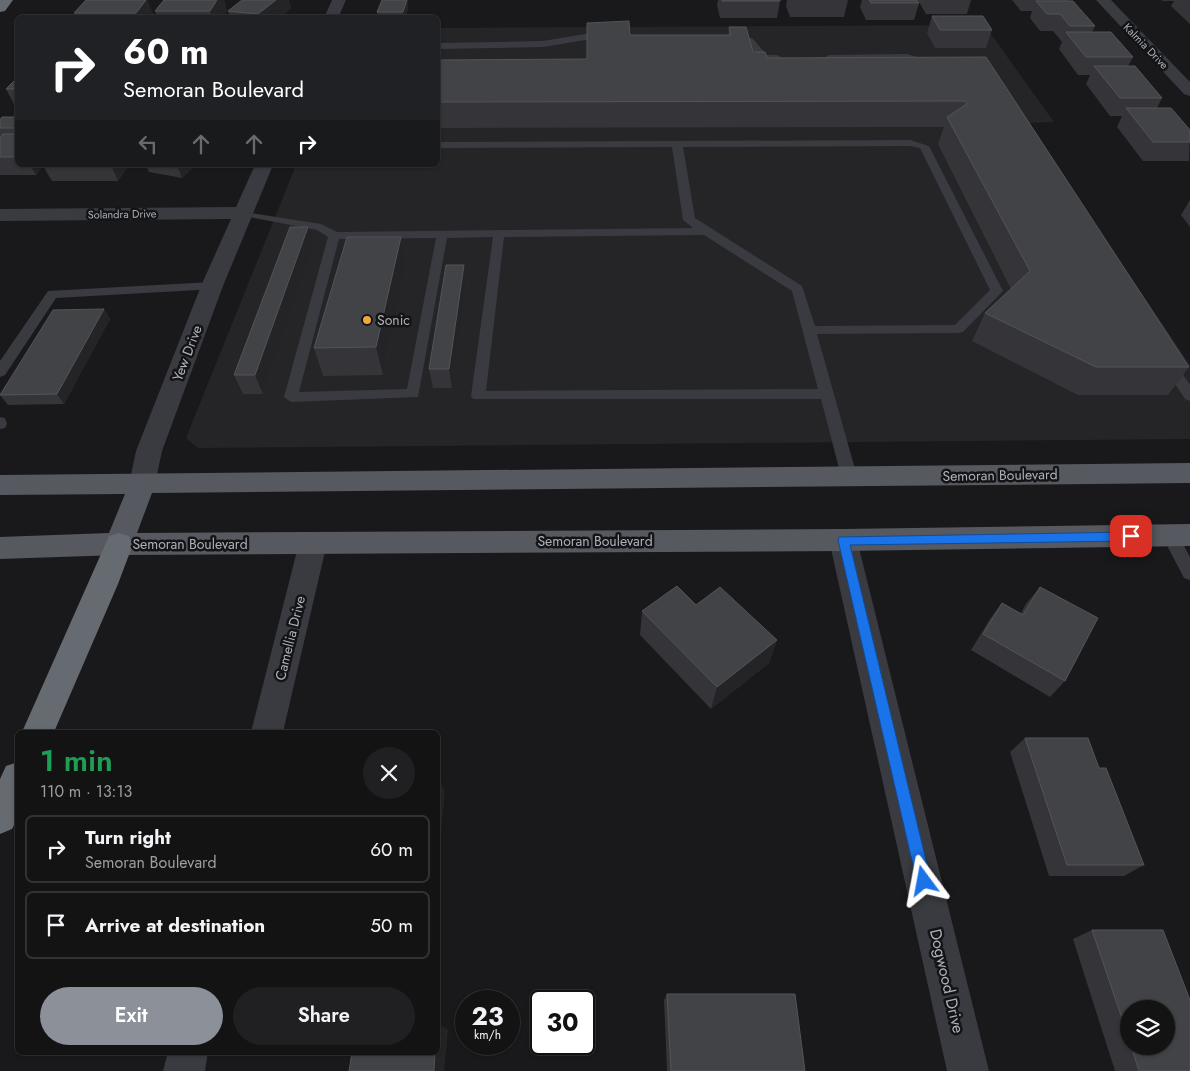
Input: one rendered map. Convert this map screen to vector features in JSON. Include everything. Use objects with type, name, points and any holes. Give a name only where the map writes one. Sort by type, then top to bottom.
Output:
[{"type":"highway","points":[[0,8],[6,0]]},
{"type":"highway","points":[[39,730],[104,584],[119,544]]},
{"type":"highway","points":[[0,817],[15,784]]},
{"type":"main road","name":"Semoran Boulevard","points":[[0,485],[1190,473]]},
{"type":"main road","name":"Yew Drive","points":[[119,544],[142,484]]},
{"type":"main road","name":"Semoran Boulevard","points":[[0,548],[119,544],[1180,536]]},
{"type":"street","points":[[332,15],[339,0]]},
{"type":"street","name":"Kalmia Drive","points":[[1102,0],[1190,91]]},
{"type":"street","name":"Yew Drive","points":[[142,484],[149,451],[212,286],[263,167]]},
{"type":"street","name":"Solandra Drive","points":[[0,215],[243,213]]},
{"type":"street","name":"Dogwood Drive","points":[[843,540],[968,1071]]},
{"type":"street","name":"Camellia Drive","points":[[267,730],[314,543]]},
{"type":"street","points":[[184,1071],[187,1055]]},
{"type":"lane","points":[[440,46],[543,44],[585,37],[624,38]]},
{"type":"lane","points":[[720,40],[749,40],[764,58],[793,58]]},
{"type":"lane","points":[[821,58],[907,58],[944,66]]},
{"type":"lane","points":[[440,145],[910,143],[924,146],[997,291],[958,329],[808,330]]},
{"type":"lane","points":[[677,144],[689,220],[798,289],[849,476]]},
{"type":"lane","points":[[243,213],[321,227],[334,236],[706,231]]},
{"type":"lane","points":[[499,234],[478,396],[826,394]]},
{"type":"lane","points":[[334,236],[291,397],[413,394],[442,235]]},
{"type":"lane","points":[[0,372],[52,294],[212,286]]},
{"type":"lane","points":[[1163,355],[1190,396]]},
{"type":"lane","points":[[1180,536],[1190,573]]},
{"type":"shaded area","points":[[965,25],[986,27],[1054,122],[1027,123],[1190,365],[1190,439],[198,448],[186,438],[295,167],[440,167],[440,28]]},
{"type":"building","points":[[86,0],[146,0],[136,13],[74,13]]},
{"type":"building","points":[[164,0],[217,0],[210,11],[155,11]]},
{"type":"building","points":[[242,0],[276,0],[258,14],[228,11]]},
{"type":"building","points":[[382,0],[407,0],[403,12],[377,12]]},
{"type":"building","points":[[780,0],[780,1],[722,1]]},
{"type":"building","points":[[869,0],[917,0],[919,3],[871,3]]},
{"type":"building","points":[[1036,1],[1073,1],[1095,26],[1070,26],[1060,14],[1047,14]]},
{"type":"building","points":[[932,16],[983,16],[992,30],[940,30]]},
{"type":"building","points":[[629,21],[630,35],[731,35],[729,27],[746,27],[753,52],[765,52],[767,58],[986,57],[1189,367],[1096,367],[985,313],[1030,271],[947,117],[967,104],[965,101],[440,102],[440,60],[587,59],[587,23]]},
{"type":"building","points":[[1066,32],[1111,32],[1133,57],[1086,57]]},
{"type":"building","points":[[1094,66],[1135,66],[1162,98],[1120,98]]},
{"type":"building","points":[[15,80],[15,89],[6,89]]},
{"type":"building","points":[[1126,108],[1171,108],[1190,130],[1190,142],[1153,142]]},
{"type":"building","points":[[2,117],[15,117],[15,128],[0,128]]},
{"type":"building","points":[[3,134],[15,134],[15,157],[0,157],[0,138]]},
{"type":"building","points":[[290,227],[308,227],[255,375],[234,375]]},
{"type":"building","points":[[347,237],[401,237],[376,347],[314,348]]},
{"type":"building","points":[[446,265],[464,265],[449,369],[429,369]]},
{"type":"building","points":[[104,309],[57,394],[0,395],[53,310]]},
{"type":"building","points":[[677,586],[696,605],[720,587],[777,640],[717,687],[642,611]]},
{"type":"building","points":[[1040,587],[1098,618],[1065,681],[983,634],[1002,603],[1023,615]]},
{"type":"building","points":[[1025,738],[1088,738],[1099,768],[1106,768],[1144,865],[1067,865]]},
{"type":"building","points":[[1092,930],[1163,930],[1190,1000],[1190,1071],[1139,1071],[1134,1055],[1175,1055],[1175,1000],[1120,1000],[1120,1012]]},
{"type":"building","points":[[667,994],[795,994],[805,1071],[671,1071]]},
{"type":"building","points":[[352,1055],[435,1055],[434,1071],[349,1071]]},
{"type":"place","name":"Sonic","points":[[367,320]]},
{"type":"route","points":[[924,881],[843,540],[1131,536]]}]
